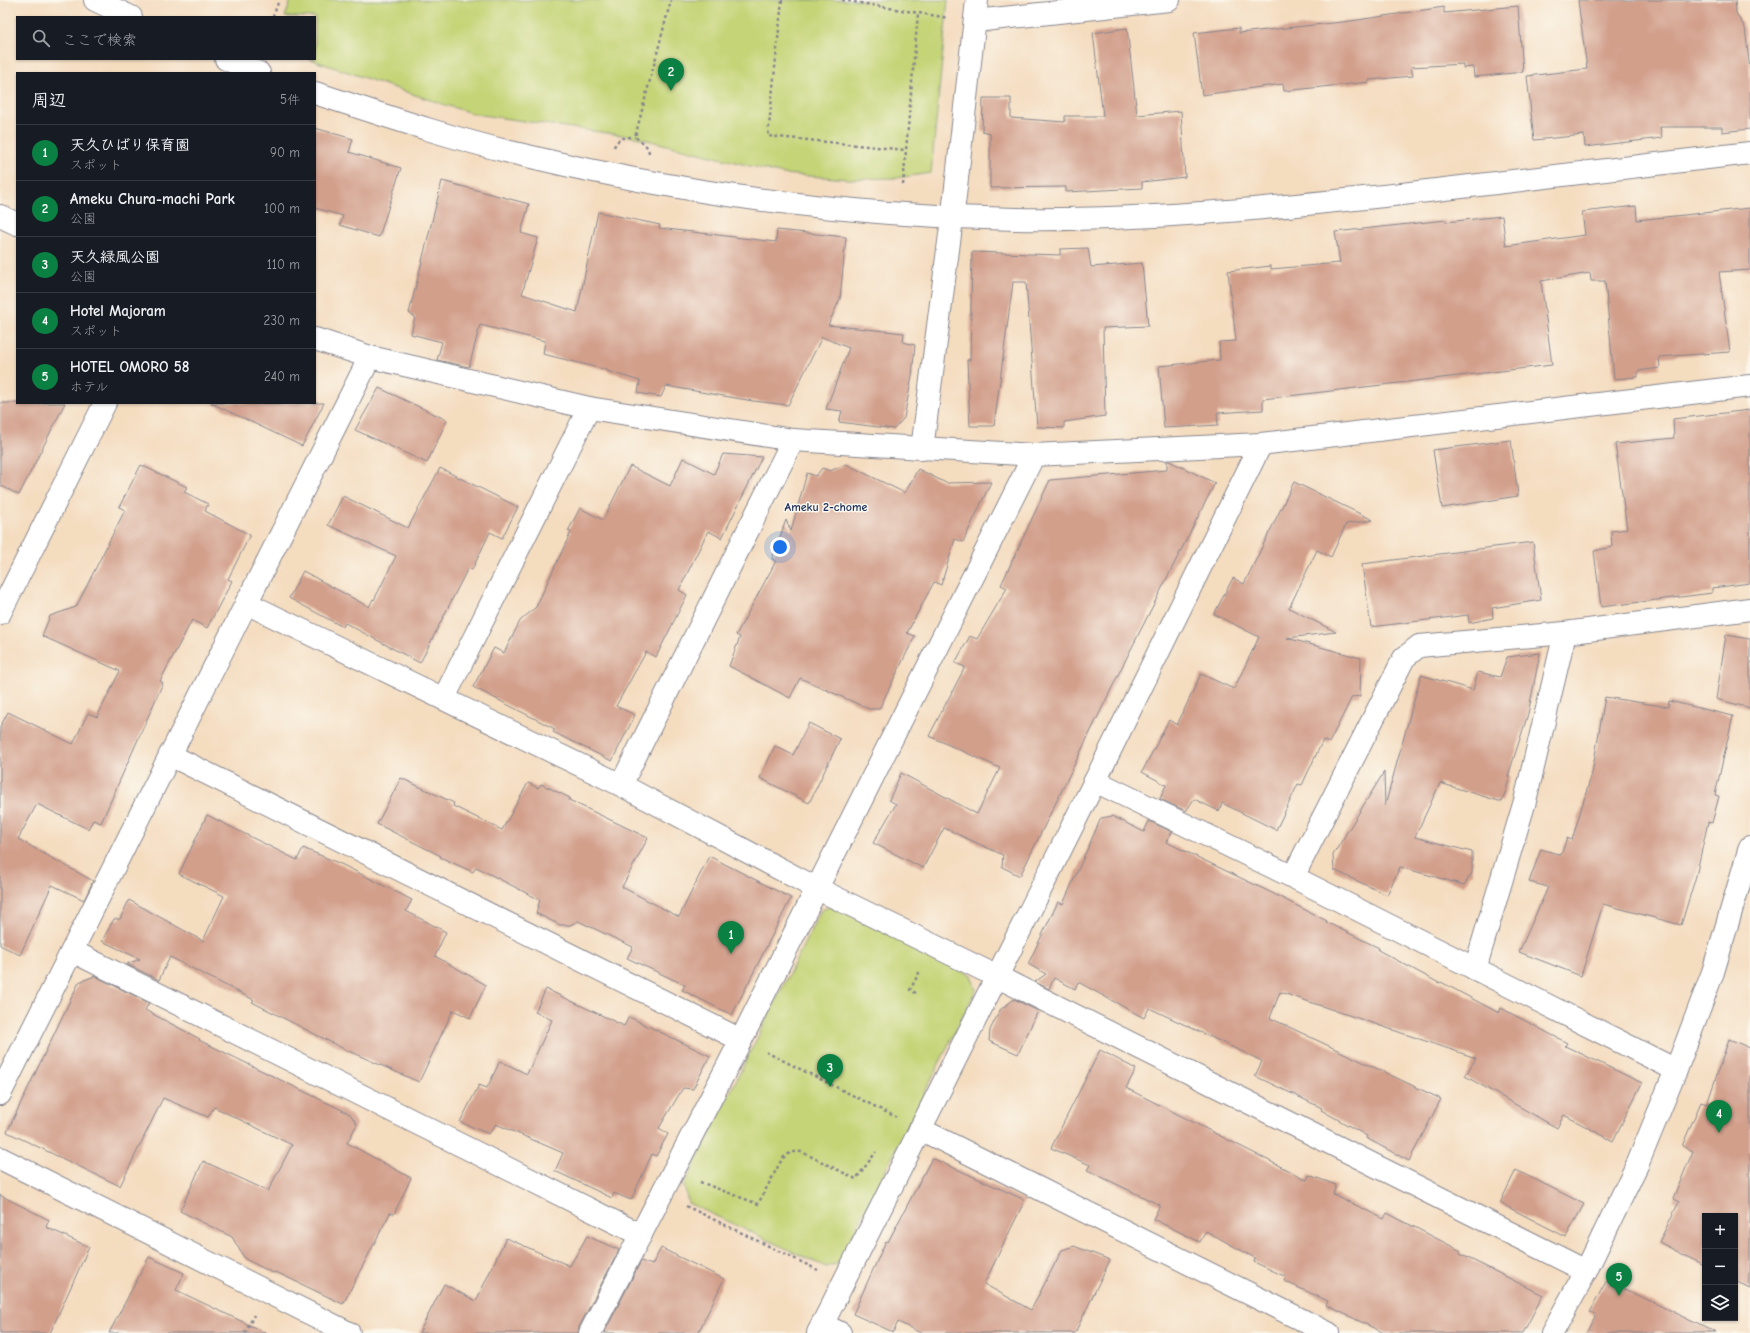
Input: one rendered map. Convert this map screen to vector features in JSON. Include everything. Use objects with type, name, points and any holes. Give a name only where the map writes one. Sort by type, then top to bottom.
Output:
[{"type":"street","points":[[96,0],[129,16]]},
{"type":"street","points":[[922,449],[952,216],[977,0]]},
{"type":"street","points":[[975,21],[1169,0]]},
{"type":"street","points":[[228,60],[257,72]]},
{"type":"street","points":[[316,93],[410,124],[502,150],[576,168],[652,183],[749,199],[848,210],[1018,219],[1170,216],[1258,210],[1750,153]]},
{"type":"street","points":[[0,216],[16,224]]},
{"type":"street","points":[[316,339],[370,357],[589,408],[794,440],[1034,455],[1261,444],[1750,386]]},
{"type":"street","points":[[0,1094],[370,357]]},
{"type":"street","points":[[0,613],[104,404]]},
{"type":"street","points":[[444,698],[589,408]]},
{"type":"street","points":[[621,785],[794,440]]},
{"type":"street","points":[[827,1330],[843,1282],[1095,781],[1261,444]]},
{"type":"street","points":[[590,1333],[740,1040],[1034,455]]},
{"type":"street","points":[[246,603],[621,785],[816,888],[996,976],[1586,1271]]},
{"type":"street","points":[[1293,877],[1404,658],[1419,646],[1565,633],[1750,609]]},
{"type":"street","points":[[1475,969],[1525,801],[1565,633]]},
{"type":"street","points":[[170,755],[740,1040]]},
{"type":"street","points":[[1095,781],[1293,877],[1676,1070]]},
{"type":"street","points":[[1552,1333],[1586,1271],[1638,1163],[1676,1070],[1713,972],[1750,847]]},
{"type":"street","points":[[72,951],[641,1234]]},
{"type":"street","points":[[920,1129],[1328,1333]]},
{"type":"street","points":[[0,1158],[349,1333]]},
{"type":"path","points":[[273,16],[280,0]]},
{"type":"path","points":[[635,137],[671,0]]},
{"type":"path","points":[[782,0],[768,136],[906,150]]},
{"type":"path","points":[[842,0],[950,18]]},
{"type":"path","points":[[902,192],[918,13]]},
{"type":"path","points":[[612,153],[615,144],[624,137],[635,137],[643,142],[648,150],[649,160]]},
{"type":"path","points":[[916,993],[910,990],[923,965]]},
{"type":"path","points":[[740,1040],[920,1129]]},
{"type":"path","points":[[697,1181],[758,1204],[782,1159],[787,1154],[795,1151],[802,1152],[856,1179],[878,1149]]},
{"type":"path","points":[[662,1194],[843,1282]]},
{"type":"green space","points":[[291,0],[948,0],[931,173],[896,178],[849,179],[783,174],[635,137],[475,114],[312,60],[316,60],[316,16],[285,16]]},
{"type":"green space","points":[[832,906],[971,975],[976,990],[839,1263],[826,1267],[688,1203],[684,1185],[821,910]]},
{"type":"building","points":[[1578,0],[1735,0],[1736,13],[1745,28],[1750,70],[1750,129],[1722,132],[1722,127],[1660,127],[1662,138],[1585,147],[1584,135],[1534,140],[1527,76],[1587,69]]},
{"type":"building","points":[[1518,6],[1523,72],[1474,77],[1473,67],[1463,68],[1463,64],[1411,67],[1413,76],[1369,80],[1369,82],[1284,91],[1283,84],[1202,95],[1194,33],[1239,28],[1239,33],[1351,21],[1444,7],[1444,13]]},
{"type":"building","points":[[1127,28],[1137,115],[1181,111],[1185,177],[1142,182],[1142,188],[1066,192],[1066,187],[990,188],[990,133],[982,131],[983,98],[1011,98],[1011,118],[1065,122],[1065,116],[1103,116],[1093,33]]},
{"type":"building","points":[[316,128],[353,139],[349,152],[401,168],[379,237],[340,225],[343,216],[316,208]]},
{"type":"building","points":[[442,181],[529,204],[521,233],[538,238],[522,294],[577,312],[598,212],[660,225],[659,228],[776,242],[777,230],[846,237],[840,299],[828,325],[904,333],[903,342],[915,345],[912,376],[904,418],[894,429],[839,422],[842,411],[826,409],[849,348],[822,337],[788,405],[753,401],[666,386],[661,397],[638,393],[640,381],[607,370],[543,354],[545,341],[480,325],[469,367],[437,360],[442,342],[411,334],[415,317],[409,313]]},
{"type":"building","points":[[1636,206],[1637,220],[1750,208],[1750,270],[1719,272],[1730,352],[1659,357],[1660,368],[1638,371],[1638,377],[1614,379],[1605,281],[1591,281],[1590,273],[1541,281],[1552,365],[1263,399],[1263,410],[1217,413],[1218,425],[1164,428],[1159,366],[1220,360],[1219,342],[1236,341],[1228,271],[1271,266],[1271,269],[1340,263],[1335,232],[1446,220],[1446,222],[1502,216],[1506,246],[1585,235],[1582,212]]},
{"type":"building","points":[[1088,248],[1091,267],[1142,263],[1148,326],[1103,328],[1105,416],[1064,422],[1064,428],[1037,427],[1026,282],[1013,282],[994,426],[970,426],[967,360],[970,360],[972,252],[1060,255],[1060,249]]},
{"type":"building","points":[[379,388],[447,420],[427,463],[355,430]]},
{"type":"building","points":[[0,403],[64,404],[19,495],[0,485]]},
{"type":"building","points":[[324,403],[302,446],[213,404]]},
{"type":"building","points":[[1750,410],[1750,583],[1712,588],[1712,593],[1601,607],[1594,551],[1612,547],[1611,531],[1627,529],[1615,444],[1674,438],[1673,419]]},
{"type":"building","points":[[1511,440],[1518,496],[1442,508],[1433,450]]},
{"type":"building","points":[[723,454],[762,457],[722,538],[708,531],[679,590],[687,595],[656,657],[646,652],[616,706],[635,715],[612,761],[553,732],[555,729],[473,687],[494,648],[504,653],[520,621],[536,607],[571,532],[568,531],[580,508],[603,520],[630,466],[670,486],[683,458],[714,474]]},
{"type":"building","points":[[1167,461],[1215,483],[1122,667],[1020,876],[1002,867],[1003,855],[944,828],[923,868],[873,843],[896,804],[889,800],[901,773],[977,814],[1000,768],[929,736],[965,667],[955,663],[970,636],[977,639],[1007,588],[1001,585],[1050,480],[1167,470]]},
{"type":"building","points":[[846,464],[905,493],[918,469],[946,483],[991,482],[963,542],[955,539],[941,585],[934,582],[907,633],[915,636],[879,709],[869,709],[800,678],[790,698],[729,666],[740,637],[736,635],[776,561],[772,559],[786,520],[791,531],[807,473],[816,476],[822,468],[830,471]]},
{"type":"building","points":[[141,465],[187,487],[184,492],[208,504],[205,511],[250,535],[228,579],[232,581],[207,628],[192,620],[160,681],[163,683],[101,823],[93,820],[88,829],[37,804],[18,839],[93,881],[84,900],[52,885],[20,955],[0,945],[0,727],[8,712],[73,744],[88,713],[97,717],[120,671],[42,636],[50,616],[76,607],[125,510],[119,507]]},
{"type":"building","points":[[440,468],[518,507],[502,538],[490,532],[472,570],[468,568],[420,663],[345,623],[343,627],[289,598],[303,571],[369,607],[396,556],[328,525],[343,496],[408,528]]},
{"type":"building","points":[[1294,482],[1373,520],[1346,524],[1331,557],[1317,550],[1289,608],[1336,632],[1287,638],[1361,658],[1360,696],[1352,697],[1329,743],[1323,740],[1302,785],[1298,784],[1276,830],[1222,803],[1219,811],[1194,799],[1186,811],[1160,799],[1166,785],[1142,772],[1169,720],[1177,725],[1201,674],[1234,689],[1259,637],[1214,614],[1233,578],[1244,584]]},
{"type":"building","points":[[1533,542],[1541,600],[1492,608],[1493,618],[1469,623],[1468,615],[1371,627],[1362,564]]},
{"type":"building","points":[[1726,635],[1750,639],[1750,708],[1716,699]]},
{"type":"building","points":[[1540,653],[1528,714],[1508,776],[1510,777],[1502,802],[1440,783],[1415,837],[1472,852],[1472,873],[1464,885],[1400,867],[1387,895],[1334,870],[1333,855],[1384,772],[1385,806],[1421,675],[1473,690],[1478,672],[1500,677],[1507,657]]},
{"type":"building","points":[[1605,697],[1668,707],[1669,701],[1733,716],[1715,795],[1719,796],[1712,823],[1708,822],[1696,876],[1681,925],[1603,904],[1581,976],[1519,952],[1548,887],[1529,882],[1541,849],[1561,855],[1567,838],[1572,840],[1592,773]]},
{"type":"building","points":[[809,723],[840,739],[809,803],[760,778],[775,746],[793,755]]},
{"type":"building","points":[[401,778],[454,803],[453,806],[502,830],[528,783],[538,788],[541,784],[570,798],[569,800],[648,838],[622,887],[679,917],[709,856],[791,898],[732,1015],[682,990],[685,985],[627,958],[633,947],[578,921],[570,925],[560,925],[536,913],[540,900],[476,867],[473,872],[440,857],[441,856],[377,824]]},
{"type":"building","points":[[207,815],[297,860],[303,848],[343,865],[412,900],[406,911],[446,932],[435,956],[486,985],[470,1018],[453,1010],[419,1082],[344,1049],[252,1002],[254,1000],[170,957],[159,980],[127,964],[140,959],[102,941],[114,919],[120,919],[129,900],[203,941],[224,896],[179,874]]},
{"type":"building","points":[[1112,816],[1144,832],[1149,821],[1172,832],[1166,842],[1327,921],[1326,922],[1379,948],[1378,950],[1439,983],[1441,982],[1499,1013],[1501,1008],[1567,1043],[1565,1046],[1642,1083],[1613,1141],[1564,1115],[1557,1128],[1465,1076],[1476,1058],[1280,992],[1270,1018],[1441,1099],[1409,1161],[1366,1138],[1367,1136],[1321,1110],[1322,1108],[1255,1076],[1262,1061],[1149,1008],[1144,1018],[1078,982],[1075,989],[1054,978],[1049,989],[1035,982],[1046,974],[1028,964],[1058,902],[1063,904],[1101,818]]},
{"type":"building","points":[[95,976],[149,1003],[145,1010],[200,1039],[199,1040],[350,1114],[357,1124],[347,1143],[411,1178],[394,1214],[390,1213],[343,1304],[245,1259],[232,1237],[180,1211],[203,1161],[268,1191],[292,1145],[214,1107],[208,1117],[163,1098],[120,1186],[7,1132],[79,982]]},
{"type":"building","points":[[546,989],[624,1026],[629,1017],[710,1056],[693,1089],[683,1088],[659,1128],[668,1134],[656,1156],[652,1154],[631,1200],[614,1193],[612,1198],[555,1171],[563,1153],[496,1124],[489,1134],[460,1122],[479,1085],[487,1088],[500,1061],[527,1074],[552,1020],[535,1012]]},
{"type":"building","points":[[1014,999],[1038,1011],[1018,1054],[989,1041],[990,1030],[1000,1010]]},
{"type":"building","points":[[1729,1039],[1750,1048],[1750,1288],[1738,1282],[1738,1213],[1702,1213],[1702,1264],[1659,1242],[1679,1202],[1673,1199],[1693,1151],[1682,1146],[1701,1102],[1707,1104]]},
{"type":"building","points":[[1100,1050],[1136,1069],[1126,1088],[1307,1180],[1309,1175],[1336,1185],[1333,1194],[1384,1219],[1387,1213],[1461,1251],[1460,1254],[1543,1295],[1523,1333],[1384,1333],[1326,1305],[1328,1301],[1284,1281],[1286,1277],[1254,1262],[1255,1258],[1206,1231],[1200,1242],[1153,1219],[1160,1205],[1087,1170],[1090,1165],[1051,1148]]},
{"type":"building","points":[[932,1158],[1025,1200],[984,1284],[1031,1310],[1062,1250],[1074,1246],[1110,1260],[1075,1333],[921,1333],[898,1322],[893,1332],[853,1314],[886,1241],[888,1242]]},
{"type":"building","points":[[1516,1170],[1584,1204],[1566,1237],[1500,1203]]},
{"type":"building","points":[[0,1195],[49,1220],[46,1227],[89,1247],[50,1333],[0,1333]]},
{"type":"building","points":[[587,1236],[619,1250],[579,1327],[578,1333],[419,1333],[444,1284],[476,1301],[506,1238],[570,1266]]},
{"type":"building","points":[[661,1248],[724,1279],[698,1333],[604,1333],[641,1261],[652,1265]]},
{"type":"building","points":[[149,1257],[184,1273],[176,1290],[266,1333],[109,1333]]},
{"type":"building","points":[[1607,1280],[1716,1333],[1586,1333],[1595,1314],[1589,1312]]},
{"type":"place","name":"Ameku Chura-machi Park","points":[[671,91]]},
{"type":"place","name":"天久ひばり保育園","points":[[731,954]]},
{"type":"place","name":"天久緑風公園","points":[[830,1087]]},
{"type":"place","name":"Hotel Majoram","points":[[1719,1133]]},
{"type":"place","name":"HOTEL OMORO 58","points":[[1619,1296]]},
{"type":"district","name":"Ameku 2-chome","points":[[826,507]]}]
